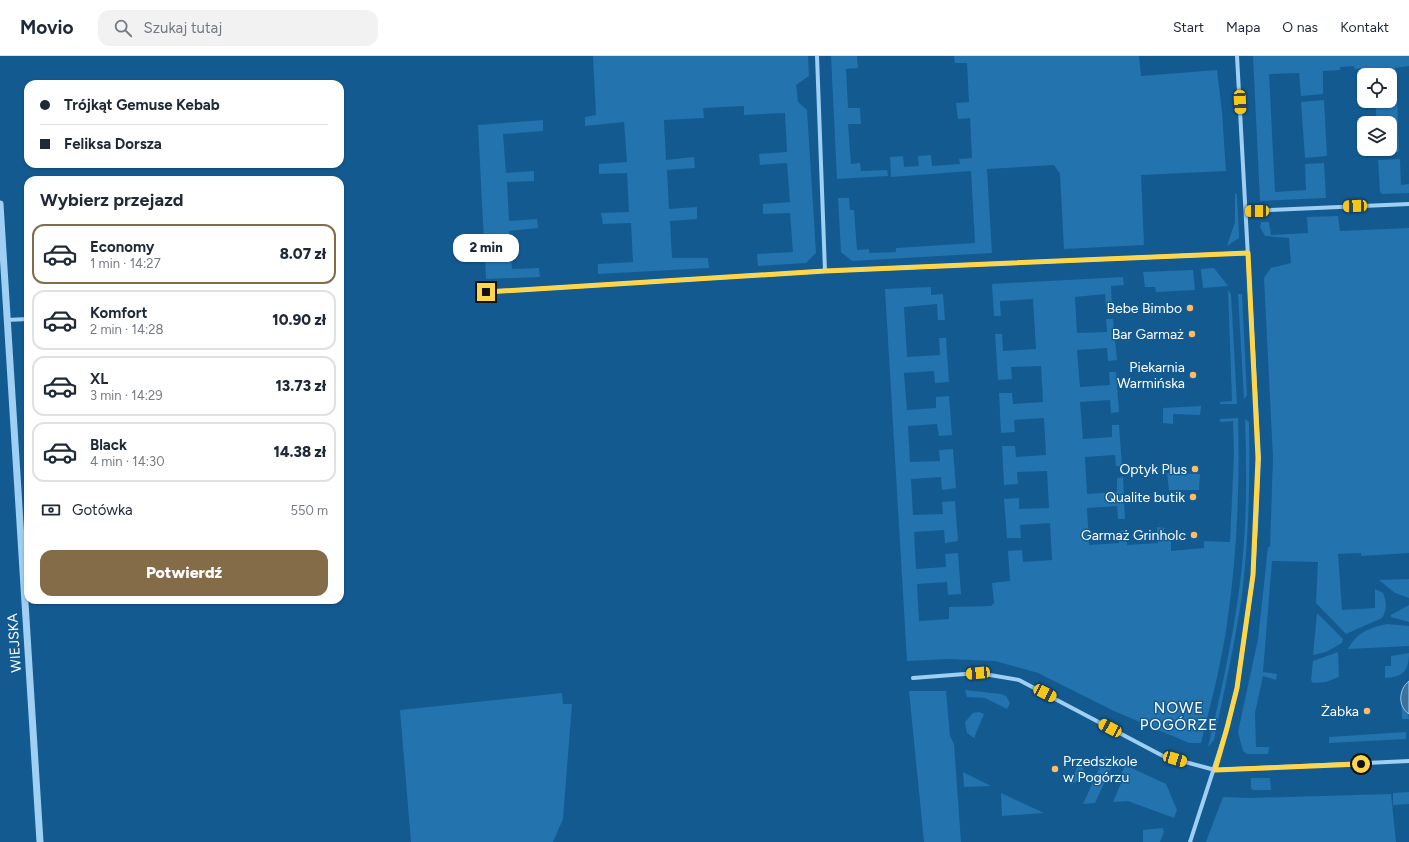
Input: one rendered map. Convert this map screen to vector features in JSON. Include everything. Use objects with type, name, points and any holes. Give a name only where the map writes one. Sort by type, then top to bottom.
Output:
[{"type":"street","points":[[817,56],[825,271]]},
{"type":"street","points":[[1190,842],[1215,770],[1237,688],[1253,575],[1258,458],[1237,56]]},
{"type":"street","name":"WIEJSKA","points":[[0,204],[24,589]]},
{"type":"street","points":[[1246,211],[1409,204]]},
{"type":"street","points":[[486,292],[825,271],[1248,253]]},
{"type":"street","points":[[7,320],[24,319]]},
{"type":"street","name":"WIEJSKA","points":[[25,604],[40,842]]},
{"type":"street","points":[[913,678],[978,673],[1019,680],[1163,756],[1215,770],[1409,761]]},
{"type":"shaded area","points":[[593,56],[808,56],[809,76],[796,85],[798,102],[807,110],[816,253],[806,263],[758,266],[757,254],[793,252],[790,213],[763,214],[763,204],[790,202],[787,163],[760,165],[759,154],[787,152],[785,113],[744,115],[744,106],[703,108],[704,118],[664,120],[666,160],[694,157],[695,168],[667,170],[669,209],[697,207],[697,219],[670,221],[672,258],[708,258],[709,268],[598,274],[598,264],[633,262],[631,223],[603,224],[601,213],[629,212],[627,173],[599,174],[599,164],[627,162],[624,122],[585,126],[585,117],[596,115]]},
{"type":"shaded area","points":[[831,56],[857,56],[858,68],[846,69],[848,108],[860,108],[861,124],[848,124],[851,164],[860,163],[861,171],[887,170],[888,176],[837,179]]},
{"type":"shaded area","points":[[954,56],[1139,56],[1141,76],[1217,70],[1222,112],[1226,171],[1141,175],[1144,245],[1064,249],[1060,174],[1054,165],[987,169],[992,253],[852,261],[841,252],[838,198],[849,198],[850,210],[854,210],[857,250],[869,249],[869,253],[896,252],[896,248],[975,243],[971,171],[891,177],[890,157],[903,156],[904,167],[919,166],[918,156],[931,155],[932,166],[960,164],[959,159],[972,158],[970,118],[958,119],[956,103],[969,102],[967,63],[955,63]]},
{"type":"shaded area","points":[[1253,56],[1409,56],[1409,66],[1395,68],[1355,69],[1354,66],[1340,67],[1340,70],[1323,71],[1323,94],[1301,96],[1299,73],[1269,74],[1275,192],[1306,190],[1305,164],[1324,163],[1326,198],[1260,201]]},
{"type":"shaded area","points":[[1397,95],[1399,152],[1397,152],[1397,116],[1376,116],[1376,108],[1397,108]]},
{"type":"shaded area","points":[[1324,100],[1327,156],[1305,158],[1301,102]]},
{"type":"shaded area","points":[[543,120],[543,131],[503,134],[506,173],[534,171],[534,181],[507,182],[509,221],[537,219],[538,228],[509,231],[512,269],[539,268],[540,277],[486,279],[478,125]]},
{"type":"shaded area","points":[[1400,159],[1401,185],[1409,184],[1409,193],[1382,194],[1380,192],[1378,160]]},
{"type":"shaded area","points":[[1235,193],[1237,195],[1239,238],[1227,246],[1235,222]]},
{"type":"shaded area","points":[[1338,216],[1340,231],[1409,228],[1409,553],[1361,556],[1361,553],[1338,554],[1342,610],[1375,608],[1375,589],[1383,593],[1386,603],[1386,609],[1382,618],[1346,634],[1316,603],[1318,562],[1272,561],[1263,672],[1277,674],[1276,680],[1263,676],[1255,713],[1256,747],[1269,747],[1268,754],[1247,754],[1243,751],[1238,732],[1258,639],[1268,547],[1270,547],[1273,458],[1264,278],[1271,268],[1291,263],[1289,238],[1265,236],[1260,227],[1261,222],[1269,222],[1271,235],[1308,233],[1307,217]]},
{"type":"shaded area","points":[[1214,268],[1228,286],[1203,288],[1201,269]]},
{"type":"shaded area","points":[[1193,270],[1195,290],[1156,292],[1155,287],[1145,287],[1143,272]]},
{"type":"shaded area","points":[[1123,277],[1124,285],[1111,286],[1112,306],[1106,307],[1105,294],[1075,297],[1077,333],[1107,332],[1106,319],[1113,319],[1117,360],[1108,361],[1107,348],[1077,350],[1080,387],[1110,385],[1109,372],[1116,372],[1119,412],[1111,413],[1110,400],[1080,402],[1083,439],[1112,437],[1112,425],[1119,425],[1122,466],[1116,466],[1115,455],[1085,457],[1087,494],[1117,492],[1117,478],[1123,477],[1125,519],[1118,519],[1117,506],[1087,508],[1089,545],[1119,543],[1119,531],[1126,530],[1127,545],[1158,543],[1157,527],[1164,528],[1164,540],[1171,540],[1171,551],[1204,548],[1204,541],[1230,542],[1234,453],[1233,421],[1220,422],[1220,419],[1238,418],[1239,470],[1233,573],[1225,639],[1201,743],[1189,743],[1114,711],[1038,673],[995,661],[949,659],[907,661],[885,289],[931,287],[931,295],[943,294],[945,320],[938,320],[937,304],[904,307],[907,357],[940,355],[939,338],[946,338],[949,382],[935,383],[934,371],[904,373],[907,410],[936,408],[936,397],[949,396],[952,435],[939,436],[937,424],[908,426],[910,462],[940,461],[939,450],[953,449],[956,488],[942,490],[941,477],[911,479],[913,515],[943,514],[942,502],[955,501],[958,541],[945,543],[944,530],[914,532],[916,569],[946,567],[945,554],[958,553],[961,594],[948,595],[947,582],[917,584],[919,621],[949,619],[949,607],[991,606],[994,603],[992,583],[1010,581],[1008,551],[1022,550],[1023,562],[1052,560],[1050,523],[1020,525],[1021,538],[1007,538],[1004,499],[1019,498],[1019,509],[1049,508],[1047,471],[1017,472],[1018,484],[1004,485],[1002,446],[1015,446],[1016,457],[1046,455],[1044,418],[1014,420],[1015,432],[1001,433],[999,393],[1012,393],[1013,404],[1043,402],[1041,366],[1011,367],[1012,379],[998,380],[995,334],[1002,334],[1003,351],[1036,349],[1033,299],[1000,301],[1001,316],[994,316],[992,284]]},
{"type":"shaded area","points":[[1228,290],[1231,294],[1237,404],[1220,404],[1220,402],[1232,401]]},
{"type":"shaded area","points":[[1238,294],[1242,294],[1247,395],[1244,399]]},
{"type":"shaded area","points":[[1201,406],[1200,415],[1173,414],[1173,424],[1163,423],[1163,408]]},
{"type":"shaded area","points":[[1245,419],[1249,422],[1249,487],[1248,530],[1242,595],[1233,650],[1214,740],[1208,747],[1230,645],[1242,563],[1246,501]]},
{"type":"shaded area","points":[[1167,473],[1200,474],[1199,490],[1169,490]]},
{"type":"shaded area","points":[[1409,579],[1409,598],[1395,593],[1379,580]]},
{"type":"shaded area","points":[[1409,605],[1409,622],[1391,617],[1391,615]]},
{"type":"shaded area","points":[[1317,613],[1343,639],[1342,643],[1326,652],[1313,655]]},
{"type":"shaded area","points":[[1387,624],[1409,626],[1409,646],[1348,649],[1355,638],[1364,632]]},
{"type":"shaded area","points":[[1338,652],[1339,677],[1326,682],[1313,683],[1311,680],[1313,661]]},
{"type":"shaded area","points":[[1409,653],[1408,664],[1404,672],[1396,676],[1385,678],[1385,666],[1391,666],[1391,656]]},
{"type":"shaded area","points":[[1409,681],[1409,714],[1405,711],[1401,702],[1401,693]]},
{"type":"shaded area","points":[[965,690],[1001,694],[1006,696],[1010,703],[1007,709],[985,698],[967,697]]},
{"type":"shaded area","points":[[909,691],[946,691],[950,736],[954,744],[961,842],[924,842]]},
{"type":"shaded area","points":[[562,693],[563,704],[572,704],[563,819],[553,842],[411,842],[400,710]]},
{"type":"shaded area","points":[[1401,697],[1408,714],[1409,719],[1402,719]]},
{"type":"shaded area","points":[[979,712],[984,714],[974,738],[967,733],[965,722],[973,713]]},
{"type":"shaded area","points":[[1406,732],[1406,739],[1329,743],[1329,737]]},
{"type":"shaded area","points":[[1105,756],[1115,760],[1095,803],[1083,804]]},
{"type":"shaded area","points":[[1081,760],[1083,763],[1082,774],[1078,781],[1071,784],[1070,783]]},
{"type":"shaded area","points":[[1125,765],[1166,784],[1177,810],[1174,818],[1128,801],[1113,802],[1125,774],[1122,773]]},
{"type":"shaded area","points":[[963,772],[991,786],[964,787]]},
{"type":"shaded area","points":[[1251,778],[1270,778],[1271,790],[1253,790],[1251,788]]},
{"type":"shaded area","points":[[1409,792],[1409,804],[1393,805],[1393,793]]},
{"type":"shaded area","points":[[1001,793],[1044,813],[1002,816]]},
{"type":"shaded area","points":[[1391,794],[1396,842],[1206,842],[1223,797],[1249,798]]},
{"type":"shaded area","points":[[1163,828],[1164,832],[1160,842],[1143,842],[1143,830]]},
{"type":"place","name":"Bebe Bimbo","points":[[1190,308]]},
{"type":"place","name":"Bar Garmaż","points":[[1192,334]]},
{"type":"place","name":"Piekarnia Warmińska","points":[[1193,375]]},
{"type":"place","name":"Optyk Plus","points":[[1195,469]]},
{"type":"place","name":"Qualite butik","points":[[1193,497]]},
{"type":"place","name":"Garmaż Grinholc","points":[[1194,535]]},
{"type":"place","name":"Żabka","points":[[1367,711]]},
{"type":"place","name":"Przedszkole w Pogórzu","points":[[1055,769]]},
{"type":"district","name":"NOWE POGÓRZE","points":[[1179,716]]},
{"type":"route","points":[[486,292],[825,271],[1248,253],[1258,458],[1253,575],[1248,621],[1237,688],[1215,770],[1361,764]]}]
